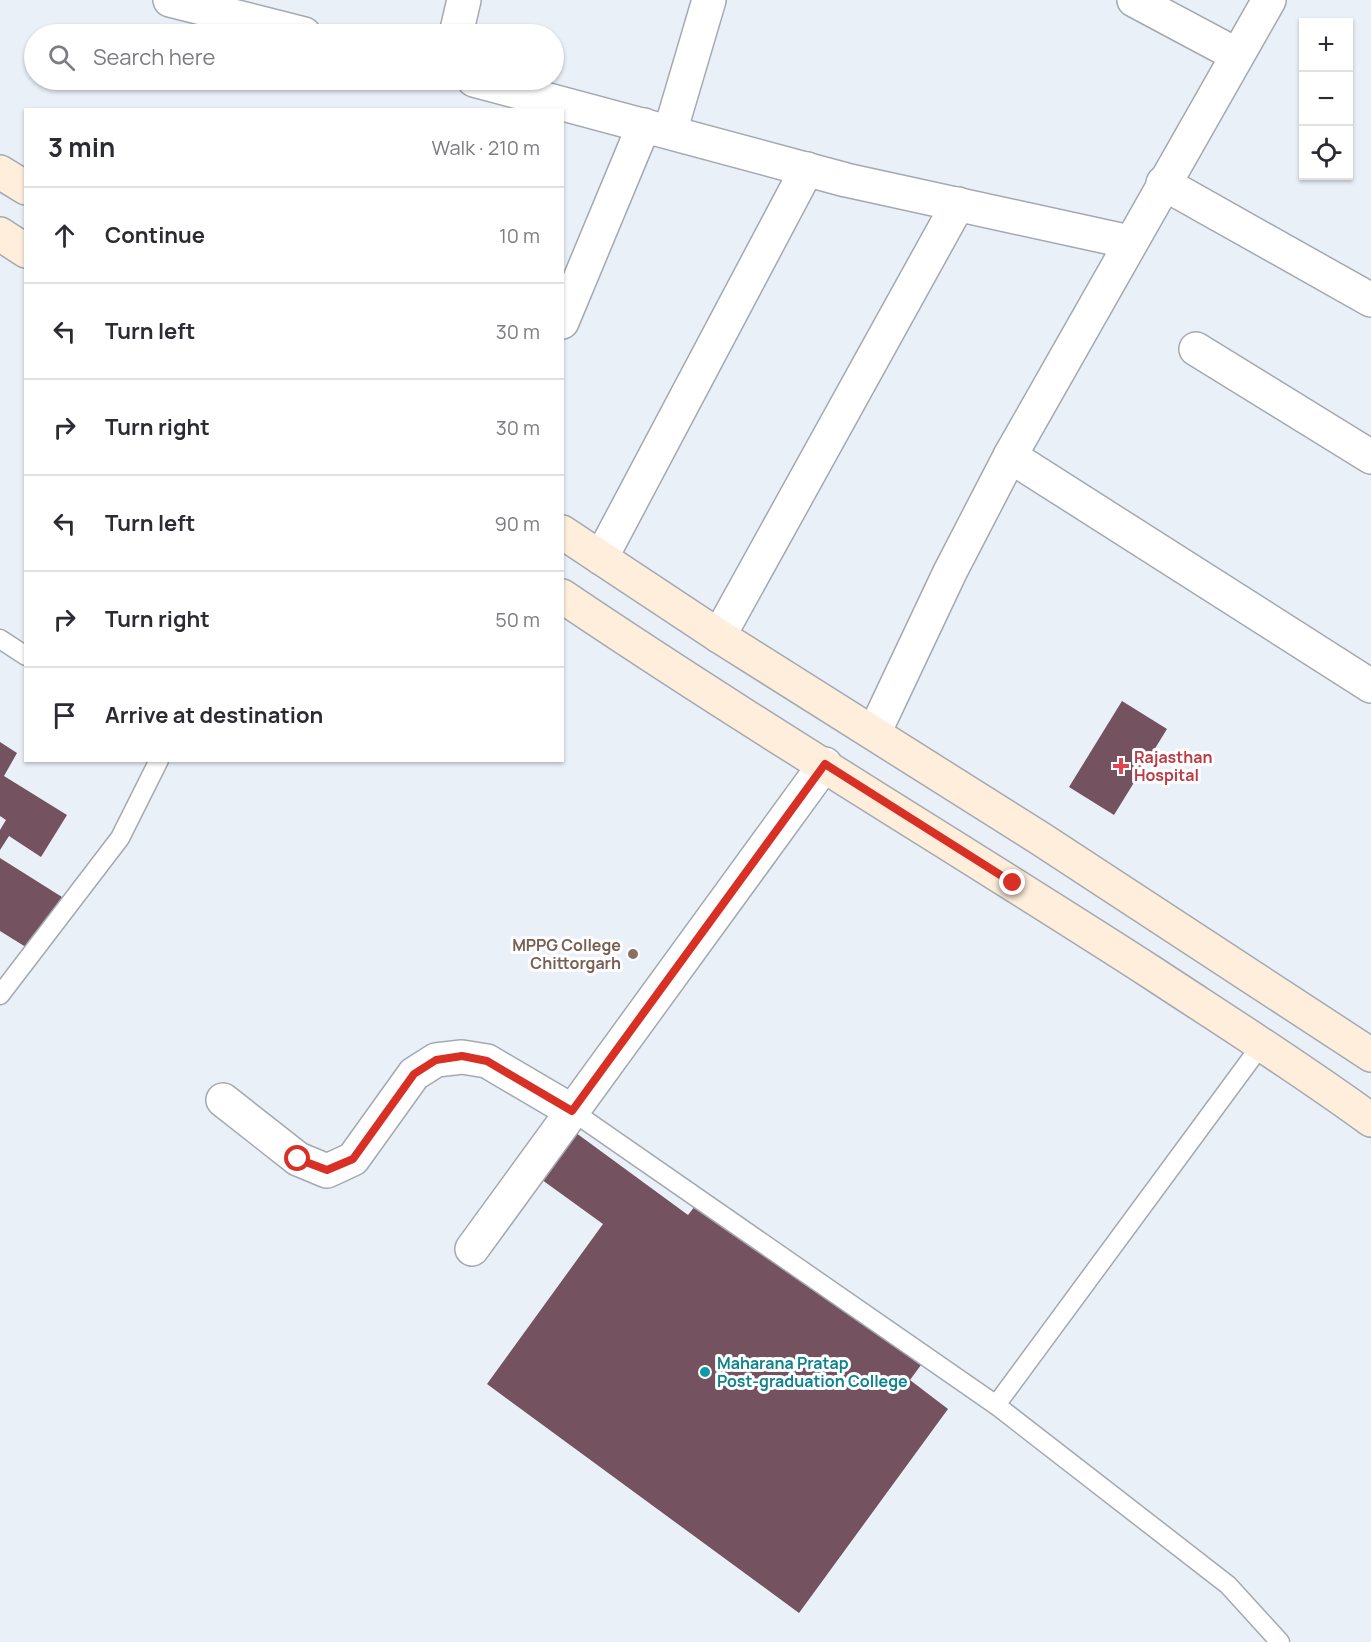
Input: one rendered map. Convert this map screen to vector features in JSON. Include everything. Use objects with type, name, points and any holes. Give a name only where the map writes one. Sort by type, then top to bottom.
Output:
[{"type":"main road","points":[[0,172],[24,187]]},
{"type":"main road","points":[[0,234],[24,250]]},
{"type":"main road","points":[[564,533],[719,636],[874,733],[1371,1054]]},
{"type":"main road","points":[[564,597],[691,681],[825,764],[1262,1044],[1371,1119]]},
{"type":"street","points":[[170,0],[265,24]]},
{"type":"street","points":[[458,24],[464,0]]},
{"type":"street","points":[[564,318],[657,129],[709,0]]},
{"type":"street","points":[[1134,0],[1237,55]]},
{"type":"street","points":[[874,733],[945,582],[1010,456],[1269,0]]},
{"type":"street","points":[[511,90],[807,169],[1130,242]]},
{"type":"street","points":[[601,558],[807,169]]},
{"type":"street","points":[[1163,183],[1371,300]]},
{"type":"street","points":[[719,636],[958,204]]},
{"type":"street","points":[[1196,349],[1371,456]]},
{"type":"street","points":[[1010,456],[1371,686]]},
{"type":"street","points":[[472,1249],[825,764]]},
{"type":"street","points":[[223,1100],[298,1159],[327,1170],[353,1159],[414,1074],[436,1060],[462,1056],[487,1061],[572,1111]]},
{"type":"lane","points":[[0,639],[24,655]]},
{"type":"lane","points":[[0,995],[120,838],[158,762]]},
{"type":"lane","points":[[996,1405],[1262,1044]]},
{"type":"lane","points":[[572,1111],[996,1405],[1228,1585],[1280,1642]]},
{"type":"building","points":[[1122,701],[1167,729],[1114,815],[1069,787]]},
{"type":"building","points":[[0,742],[17,753],[4,776],[67,815],[41,857],[9,836],[0,850],[0,830],[6,820],[0,816]]},
{"type":"building","points":[[0,858],[62,897],[29,949],[0,931]]},
{"type":"building","name":"Maharana Pratap Post-graduation College","points":[[572,1130],[688,1215],[699,1201],[921,1365],[910,1380],[948,1409],[799,1613],[487,1384],[603,1224],[538,1177]]},
{"type":"place","name":"Rajasthan Hospital","points":[[1121,766]]},
{"type":"place","name":"MPPG College Chittorgarh","points":[[633,954]]},
{"type":"place","name":"Maharana Pratap Post-graduation College","points":[[705,1372]]},
{"type":"route","points":[[298,1159],[327,1170],[353,1159],[414,1074],[436,1060],[462,1056],[487,1061],[508,1071],[572,1111],[825,764],[1013,883]]}]
